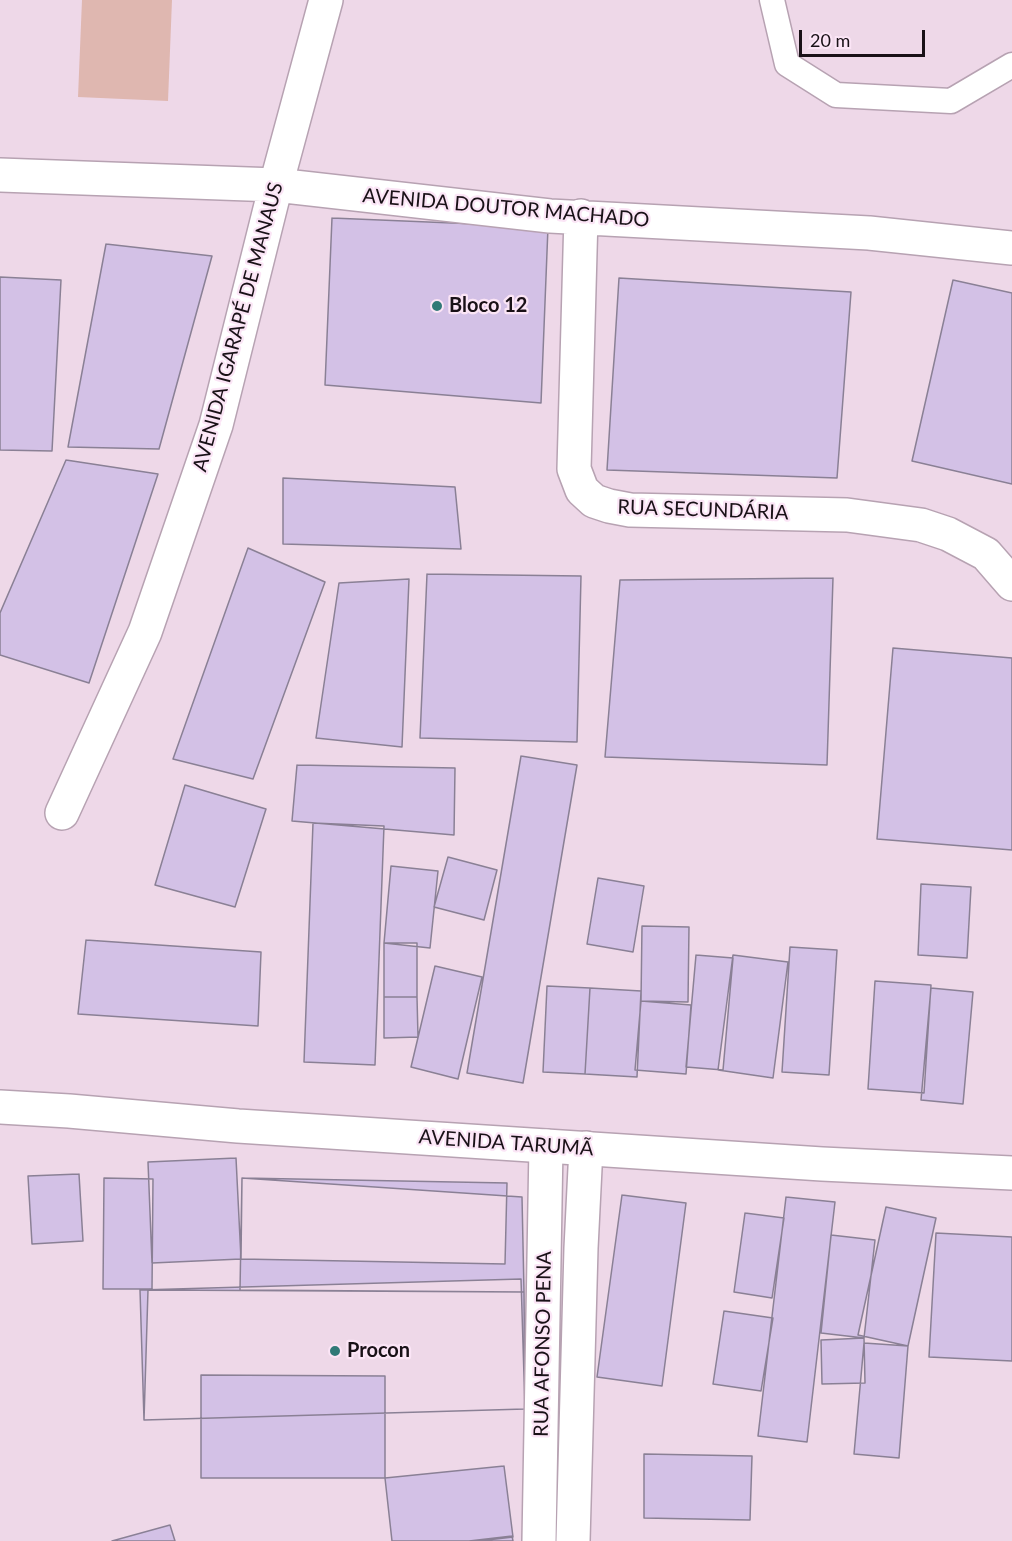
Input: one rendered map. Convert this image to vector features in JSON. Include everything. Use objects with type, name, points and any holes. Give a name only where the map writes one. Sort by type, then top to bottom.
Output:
[{"type":"street","name":"AVENIDA IGARAPÉ DE MANAUS","points":[[62,813],[145,632],[216,425],[276,185],[326,0]]},
{"type":"street","name":"AVENIDA DOUTOR MACHADO","points":[[0,175],[276,185],[550,216],[869,233],[1012,248]]},
{"type":"street","name":"RUA SECUNDÁRIA","points":[[581,216],[574,469],[582,490],[594,501],[630,510],[847,515],[921,525],[948,534],[986,554],[1012,584]]},
{"type":"street","name":"AVENIDA TARUMÃ","points":[[0,1107],[238,1126],[822,1164],[1012,1173]]},
{"type":"street","name":"RUA AFONSO PENA","points":[[539,1541],[546,1146]]},
{"type":"street","name":"RUA AFONSO PENA","points":[[573,1541],[580,1248],[586,1148]]},
{"type":"lane","points":[[772,0],[787,64],[836,94],[951,101],[1012,65]]},
{"type":"shaded area","points":[[82,0],[172,0],[168,101],[78,97]]},
{"type":"building","name":"Bloco 12","points":[[332,218],[548,227],[541,403],[325,385]]},
{"type":"building","points":[[106,244],[212,256],[159,449],[68,447]]},
{"type":"building","points":[[0,277],[61,280],[52,451],[0,450]]},
{"type":"building","points":[[619,278],[851,292],[837,478],[607,470]]},
{"type":"building","points":[[953,280],[1012,293],[1012,484],[912,461]]},
{"type":"building","points":[[66,460],[158,474],[89,683],[0,655],[0,613]]},
{"type":"building","points":[[283,478],[455,487],[461,549],[283,544]]},
{"type":"building","points":[[248,548],[325,582],[253,779],[173,759]]},
{"type":"building","points":[[427,574],[581,576],[577,742],[420,738]]},
{"type":"building","points":[[833,578],[827,765],[605,757],[620,580]]},
{"type":"building","points":[[409,579],[402,747],[316,738],[339,583]]},
{"type":"building","points":[[893,648],[1012,658],[1012,850],[877,839]]},
{"type":"building","points":[[521,756],[577,765],[523,1083],[467,1073]]},
{"type":"building","points":[[297,765],[455,768],[454,835],[292,821]]},
{"type":"building","points":[[185,785],[266,809],[235,907],[155,885]]},
{"type":"building","points":[[313,823],[384,826],[375,1065],[304,1062]]},
{"type":"building","points":[[448,857],[497,870],[484,920],[434,907]]},
{"type":"building","points":[[391,866],[438,871],[430,948],[384,943]]},
{"type":"building","points":[[598,878],[644,886],[633,952],[587,944]]},
{"type":"building","points":[[921,884],[971,887],[967,958],[918,955]]},
{"type":"building","points":[[642,926],[689,927],[688,1002],[641,1001]]},
{"type":"building","points":[[86,940],[261,952],[258,1026],[78,1014]]},
{"type":"building","points":[[384,943],[417,943],[417,997],[384,997]]},
{"type":"building","points":[[790,947],[837,950],[829,1075],[782,1072]]},
{"type":"building","points":[[696,955],[733,958],[723,1070],[686,1067]]},
{"type":"building","points":[[733,955],[788,962],[773,1078],[718,1070]]},
{"type":"building","points":[[435,966],[482,977],[458,1079],[411,1067]]},
{"type":"building","points":[[875,981],[931,985],[924,1093],[868,1089]]},
{"type":"building","points":[[547,986],[590,988],[585,1074],[543,1072]]},
{"type":"building","points":[[590,988],[641,991],[637,1077],[585,1074]]},
{"type":"building","points":[[931,988],[973,992],[963,1104],[921,1100]]},
{"type":"building","points":[[384,997],[417,997],[418,1037],[384,1038]]},
{"type":"building","points":[[641,1001],[691,1005],[686,1074],[635,1070]]},
{"type":"building","points":[[236,1158],[241,1259],[152,1263],[148,1162]]},
{"type":"building","points":[[79,1174],[83,1241],[32,1244],[28,1176]]},
{"type":"building","points":[[104,1178],[153,1179],[152,1289],[103,1289]]},
{"type":"building","points":[[242,1178],[522,1197],[524,1292],[240,1290]]},
{"type":"building","points":[[242,1178],[507,1183],[505,1264],[241,1259]]},
{"type":"building","points":[[622,1195],[686,1203],[662,1386],[597,1377]]},
{"type":"building","points":[[786,1197],[835,1202],[807,1442],[758,1436]]},
{"type":"building","points":[[886,1207],[936,1218],[908,1346],[858,1335]]},
{"type":"building","points":[[745,1213],[784,1218],[772,1298],[734,1292]]},
{"type":"building","points":[[936,1233],[1012,1237],[1012,1361],[929,1357]]},
{"type":"building","points":[[831,1235],[875,1240],[864,1338],[821,1333]]},
{"type":"building","name":"Procon","points":[[521,1279],[525,1409],[144,1420],[140,1290]]},
{"type":"building","name":"Procon","points":[[148,1290],[524,1292],[525,1409],[144,1420]]},
{"type":"building","points":[[724,1311],[773,1318],[761,1391],[713,1384]]},
{"type":"building","points":[[864,1338],[865,1383],[822,1384],[821,1340]]},
{"type":"building","points":[[864,1343],[908,1346],[899,1458],[854,1454]]},
{"type":"building","points":[[201,1375],[385,1376],[385,1478],[201,1478]]},
{"type":"building","points":[[644,1454],[752,1456],[750,1520],[644,1518]]},
{"type":"building","points":[[504,1466],[513,1537],[479,1541],[392,1541],[385,1478]]},
{"type":"building","points":[[170,1525],[175,1541],[112,1541]]},
{"type":"building","points":[[512,1536],[513,1541],[469,1541]]},
{"type":"place","name":"Bloco 12","points":[[437,306]]},
{"type":"place","name":"Procon","points":[[335,1351]]}]
